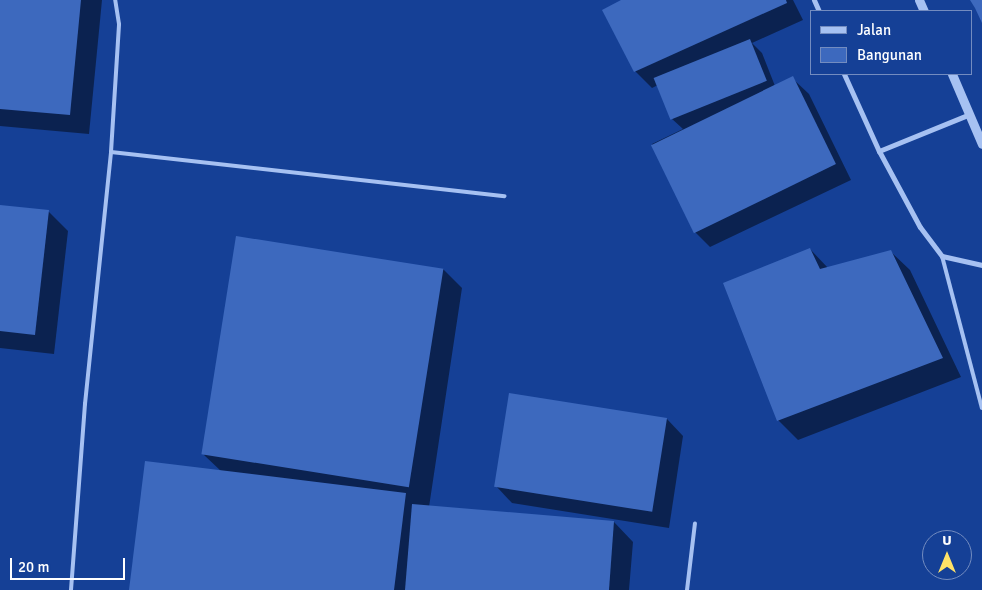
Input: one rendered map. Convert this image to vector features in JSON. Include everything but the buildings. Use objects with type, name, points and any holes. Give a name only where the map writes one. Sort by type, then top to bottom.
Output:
[{"type":"street","points":[[844,75],[879,151],[920,227],[942,256],[982,265]]},
{"type":"street","points":[[952,75],[982,144]]},
{"type":"street","points":[[879,151],[970,114]]},
{"type":"lane","points":[[71,590],[85,404],[111,152],[119,24],[115,0]]},
{"type":"lane","points":[[111,152],[505,196]]},
{"type":"lane","points":[[942,256],[982,408]]},
{"type":"lane","points":[[687,590],[695,524]]}]
